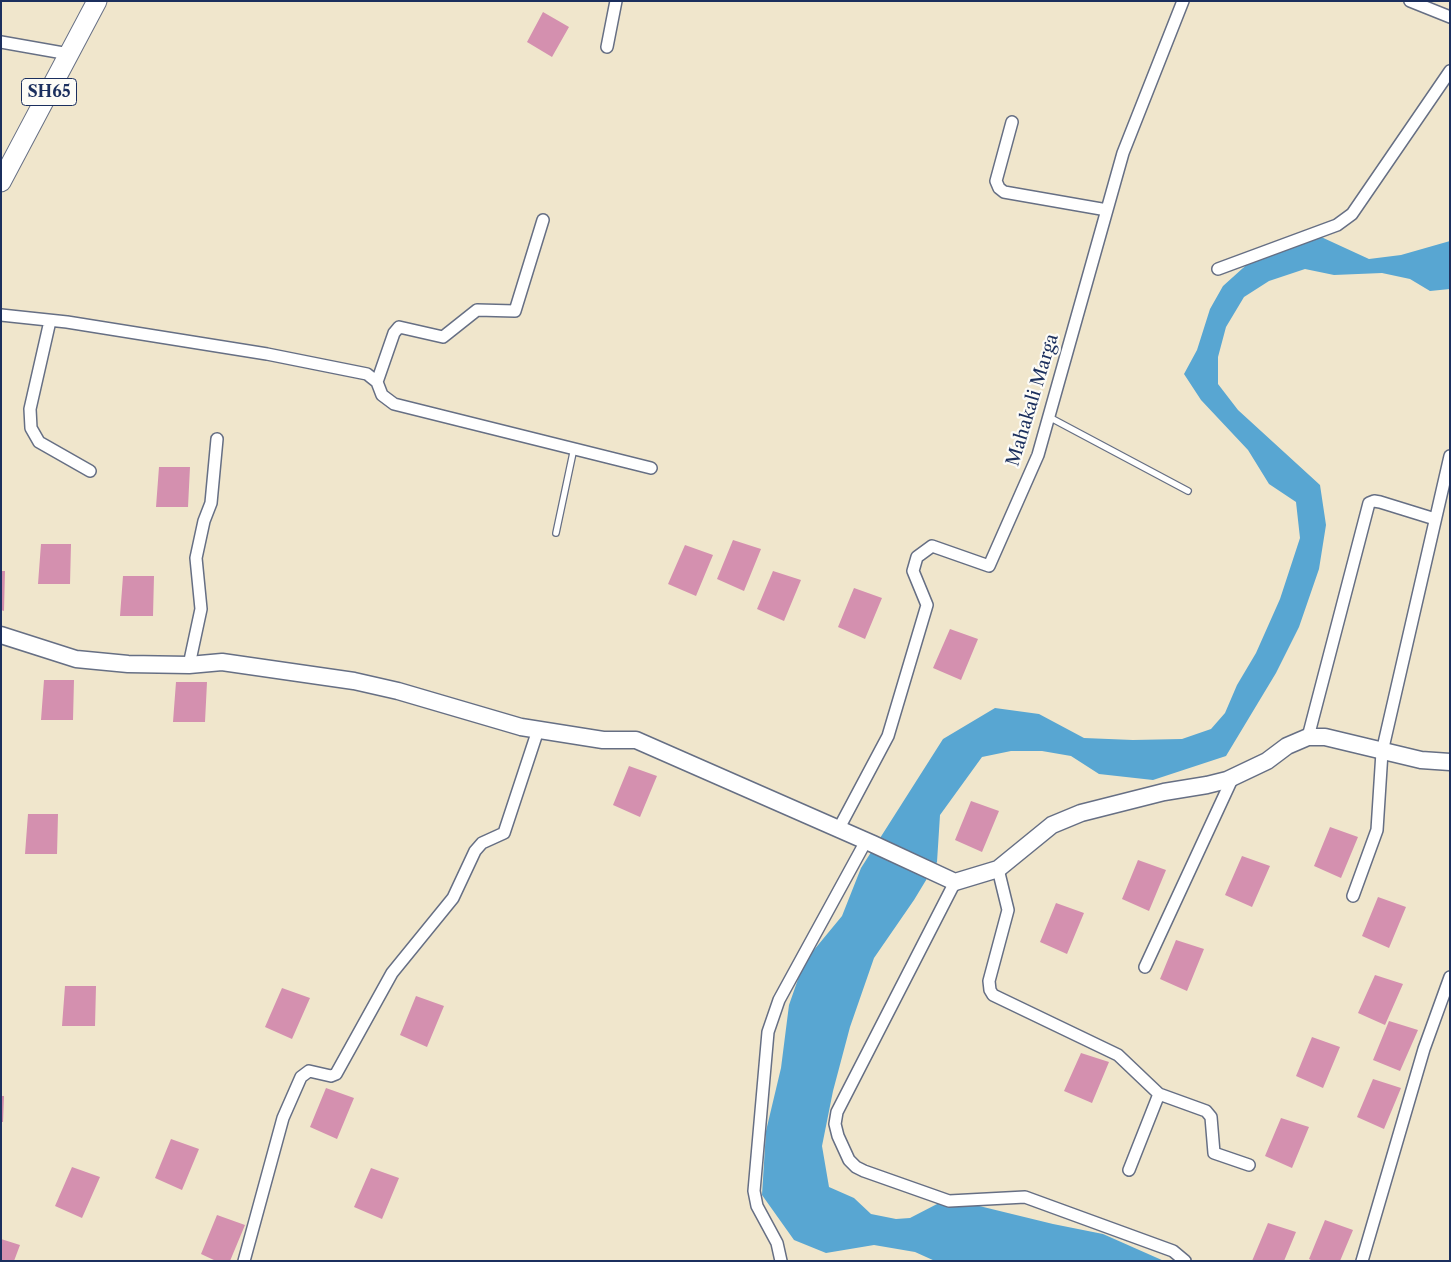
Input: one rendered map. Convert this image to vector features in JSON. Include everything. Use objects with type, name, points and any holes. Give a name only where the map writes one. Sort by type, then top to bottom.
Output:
[{"type":"main road","name":"SH65","points":[[1,182],[97,1]]},
{"type":"main road","points":[[1,635],[76,659],[128,664],[189,665],[222,662],[354,681],[398,691],[521,727],[578,734],[603,740],[636,740],[955,882],[998,869],[1052,825],[1067,819],[1164,792],[1207,785],[1233,777],[1267,761],[1287,746],[1308,737],[1325,737],[1382,752],[1422,760],[1450,762]]},
{"type":"street","points":[[607,47],[616,1]]},
{"type":"street","name":"Mahakali Marga","points":[[838,830],[888,736],[927,606],[913,571],[917,556],[932,546],[989,566],[1038,455],[1123,153],[1182,1]]},
{"type":"street","points":[[1410,1],[1450,17]]},
{"type":"street","points":[[1,42],[68,54]]},
{"type":"street","points":[[1218,269],[1337,224],[1352,214],[1450,71]]},
{"type":"street","points":[[1012,122],[996,181],[998,188],[1004,192],[1107,210]]},
{"type":"street","points":[[377,382],[394,333],[399,328],[443,337],[478,310],[512,313],[515,311],[542,220]]},
{"type":"street","points":[[1,315],[267,354],[367,374],[377,382],[382,396],[394,404],[651,468]]},
{"type":"street","points":[[50,321],[30,409],[31,428],[39,442],[90,470]]},
{"type":"street","points":[[189,665],[201,609],[196,558],[204,521],[211,503],[217,439]]},
{"type":"street","points":[[1353,896],[1377,830],[1382,752],[1450,456]]},
{"type":"street","points":[[1308,737],[1369,503],[1374,501],[1380,502],[1435,519]]},
{"type":"street","points":[[244,1261],[284,1118],[301,1077],[309,1070],[331,1076],[336,1074],[392,972],[453,898],[476,851],[482,844],[504,833],[538,730]]},
{"type":"street","points":[[1145,967],[1233,777]]},
{"type":"street","points":[[781,1261],[777,1243],[757,1206],[754,1191],[768,1032],[779,1000],[870,843]]},
{"type":"street","points":[[998,869],[1008,910],[989,981],[990,990],[993,995],[1118,1055],[1158,1094],[1210,1113],[1214,1153],[1249,1165]]},
{"type":"street","points":[[955,882],[837,1112],[835,1124],[838,1136],[849,1160],[856,1167],[864,1171],[949,1200],[1025,1197],[1173,1251],[1185,1261]]},
{"type":"street","points":[[1362,1261],[1424,1049],[1450,977]]},
{"type":"street","points":[[1129,1170],[1158,1094]]},
{"type":"lane","points":[[1049,417],[1188,491]]},
{"type":"lane","points":[[556,533],[574,448]]},
{"type":"water","points":[[1319,236],[1369,259],[1401,255],[1450,241],[1450,289],[1430,291],[1410,279],[1382,273],[1334,275],[1305,269],[1269,281],[1244,297],[1226,327],[1218,357],[1218,384],[1238,410],[1320,485],[1326,525],[1319,569],[1299,627],[1276,673],[1226,756],[1153,780],[1099,774],[1071,756],[1042,751],[1011,751],[982,757],[940,815],[937,862],[914,900],[874,958],[850,1027],[833,1091],[822,1146],[829,1187],[854,1198],[871,1214],[896,1219],[910,1218],[939,1203],[971,1204],[1103,1234],[1164,1261],[935,1261],[915,1252],[874,1245],[826,1253],[794,1240],[762,1195],[766,1131],[781,1068],[789,1005],[804,962],[842,916],[861,868],[943,739],[995,708],[1039,714],[1084,738],[1133,740],[1182,739],[1211,729],[1225,713],[1237,685],[1256,653],[1280,599],[1300,538],[1296,502],[1269,484],[1248,450],[1201,400],[1184,374],[1197,350],[1210,309],[1223,286],[1253,259]]},
{"type":"building","points":[[543,12],[569,27],[552,57],[527,42]]},
{"type":"building","points":[[159,467],[190,467],[188,507],[156,507]]},
{"type":"building","points":[[733,540],[761,549],[744,591],[717,579]]},
{"type":"building","points":[[41,544],[71,544],[70,584],[38,584]]},
{"type":"building","points":[[685,545],[713,555],[696,596],[668,584]]},
{"type":"building","points":[[1,571],[5,571],[4,611],[1,610]]},
{"type":"building","points":[[773,571],[801,580],[784,621],[757,609]]},
{"type":"building","points":[[123,576],[154,576],[153,616],[120,616]]},
{"type":"building","points":[[854,588],[882,598],[865,639],[838,627]]},
{"type":"building","points":[[950,629],[978,639],[961,680],[933,668]]},
{"type":"building","points":[[44,680],[74,680],[73,720],[41,720]]},
{"type":"building","points":[[176,682],[207,682],[205,722],[173,722]]},
{"type":"building","points":[[629,766],[657,776],[640,817],[613,805]]},
{"type":"building","points":[[971,801],[999,811],[982,852],[955,840]]},
{"type":"building","points":[[28,814],[58,814],[57,854],[25,854]]},
{"type":"building","points":[[1330,827],[1358,837],[1341,878],[1314,866]]},
{"type":"building","points":[[1242,856],[1270,866],[1252,907],[1225,895]]},
{"type":"building","points":[[1138,860],[1166,870],[1149,911],[1122,899]]},
{"type":"building","points":[[1378,897],[1406,907],[1389,948],[1362,936]]},
{"type":"building","points":[[1056,903],[1084,913],[1067,954],[1040,942]]},
{"type":"building","points":[[1176,940],[1204,949],[1187,991],[1160,979]]},
{"type":"building","points":[[1375,975],[1403,984],[1385,1025],[1358,1013]]},
{"type":"building","points":[[65,986],[96,986],[95,1026],[62,1026]]},
{"type":"building","points":[[282,988],[310,998],[292,1039],[265,1027]]},
{"type":"building","points":[[416,996],[444,1006],[427,1047],[400,1035]]},
{"type":"building","points":[[1389,1021],[1418,1030],[1400,1071],[1373,1060]]},
{"type":"building","points":[[1312,1037],[1340,1047],[1323,1088],[1296,1076]]},
{"type":"building","points":[[1081,1053],[1109,1062],[1092,1103],[1064,1091]]},
{"type":"building","points":[[1373,1079],[1401,1088],[1384,1129],[1357,1117]]},
{"type":"building","points":[[326,1088],[354,1098],[337,1139],[310,1127]]},
{"type":"building","points":[[1,1096],[4,1096],[3,1122],[1,1122]]},
{"type":"building","points":[[1281,1118],[1309,1127],[1292,1168],[1265,1156]]},
{"type":"building","points":[[171,1139],[199,1149],[182,1190],[155,1178]]},
{"type":"building","points":[[72,1167],[100,1177],[82,1218],[55,1206]]},
{"type":"building","points":[[371,1168],[399,1178],[382,1219],[354,1207]]},
{"type":"building","points":[[217,1215],[245,1225],[230,1261],[216,1261],[201,1254]]},
{"type":"building","points":[[1325,1220],[1353,1230],[1340,1261],[1313,1261],[1309,1259]]},
{"type":"building","points":[[1268,1223],[1296,1232],[1284,1261],[1252,1261]]},
{"type":"building","points":[[1,1239],[20,1245],[14,1261],[1,1261]]}]
